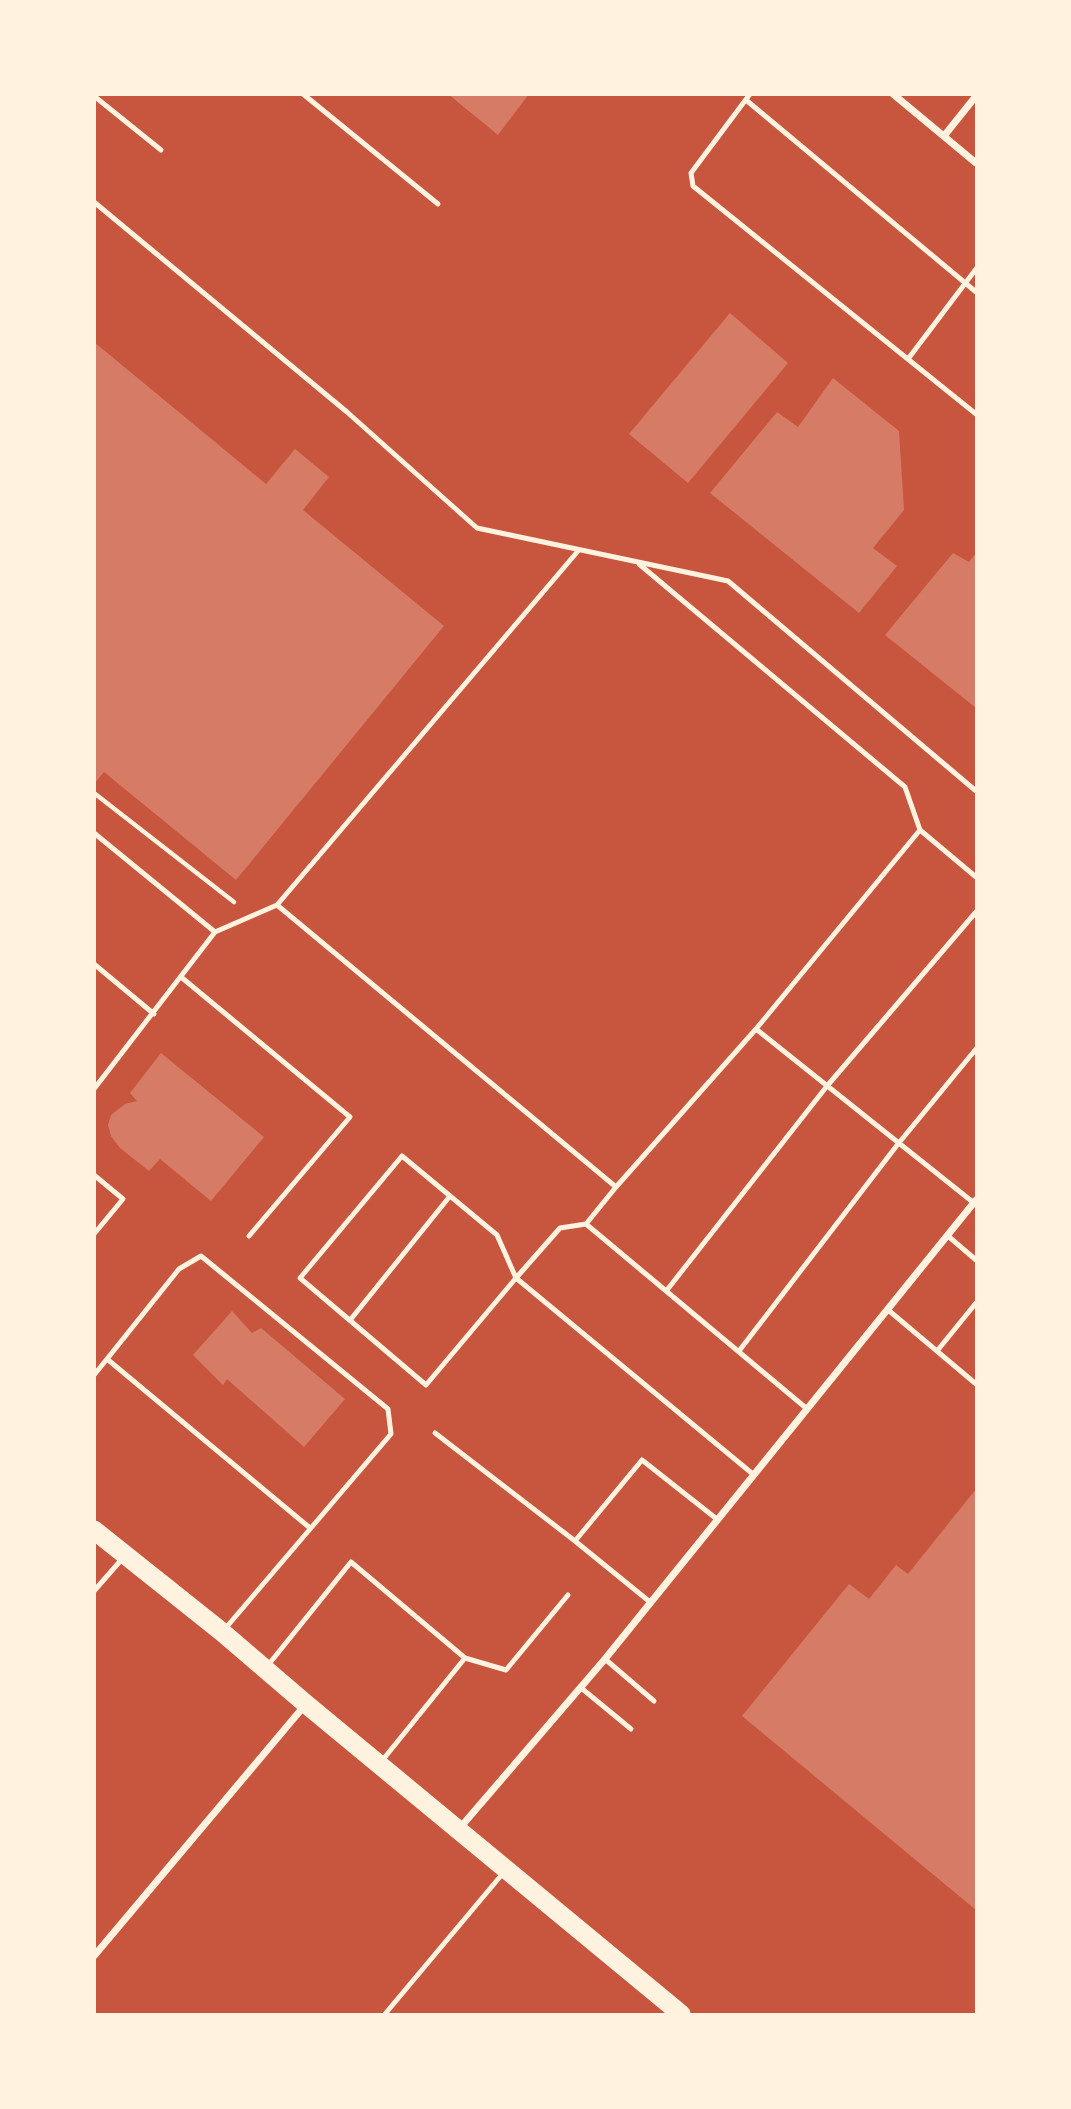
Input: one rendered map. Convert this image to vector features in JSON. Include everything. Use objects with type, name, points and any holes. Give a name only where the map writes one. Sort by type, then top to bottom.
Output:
[{"type":"highway","points":[[94,1530],[222,1632],[681,2014]]},
{"type":"street","points":[[893,94],[976,163]]},
{"type":"street","points":[[944,136],[976,96]]},
{"type":"street","points":[[458,1830],[605,1659],[975,1202]]},
{"type":"street","points":[[94,1956],[306,1704]]},
{"type":"lane","points":[[303,94],[438,204]]},
{"type":"lane","points":[[94,96],[161,150]]},
{"type":"lane","points":[[976,292],[748,97],[691,173],[693,186],[976,414]]},
{"type":"lane","points":[[94,202],[347,412],[477,528],[728,581],[976,791]]},
{"type":"lane","points":[[908,359],[976,269]]},
{"type":"lane","points":[[94,1089],[215,932],[276,905],[578,551]]},
{"type":"lane","points":[[637,563],[905,787],[920,830],[976,877]]},
{"type":"lane","points":[[754,1475],[516,1278],[497,1235],[402,1156],[300,1278],[426,1385],[516,1278],[560,1228],[586,1224],[616,1186],[756,1029],[920,830]]},
{"type":"lane","points":[[94,833],[215,932]]},
{"type":"lane","points":[[276,905],[616,1186]]},
{"type":"lane","points":[[667,1290],[827,1086],[976,912]]},
{"type":"lane","points":[[94,964],[154,1014]]},
{"type":"lane","points":[[181,977],[350,1116],[249,1236]]},
{"type":"lane","points":[[756,1029],[898,1144],[975,1202]]},
{"type":"lane","points":[[739,1351],[898,1144],[976,1049]]},
{"type":"lane","points":[[94,1175],[123,1199],[94,1234]]},
{"type":"lane","points":[[351,1319],[450,1196]]},
{"type":"lane","points":[[586,1224],[806,1408]]},
{"type":"lane","points":[[948,1236],[976,1260]]},
{"type":"lane","points":[[94,1375],[179,1269],[201,1256],[388,1409],[391,1434],[222,1632]]},
{"type":"lane","points":[[937,1351],[976,1303]]},
{"type":"lane","points":[[887,1309],[976,1384]]},
{"type":"lane","points":[[107,1359],[310,1528]]},
{"type":"lane","points":[[435,1433],[650,1602]]},
{"type":"lane","points":[[575,1541],[642,1460],[718,1520]]},
{"type":"lane","points":[[94,1591],[125,1555]]},
{"type":"lane","points":[[265,1669],[351,1562],[465,1658],[506,1670],[568,1595]]},
{"type":"lane","points":[[379,1765],[465,1658]]},
{"type":"lane","points":[[605,1659],[654,1701]]},
{"type":"lane","points":[[580,1687],[631,1729]]},
{"type":"lane","points":[[385,2014],[506,1870]]},
{"type":"path","points":[[94,793],[238,904]]},
{"type":"building","points":[[448,94],[529,94],[498,135]]},
{"type":"building","points":[[730,313],[788,363],[688,483],[629,434]]},
{"type":"building","points":[[94,342],[266,484],[295,449],[329,477],[303,510],[444,626],[236,880],[104,772],[94,784]]},
{"type":"building","points":[[833,378],[899,431],[904,510],[873,548],[897,566],[859,613],[710,493],[777,412],[798,427]]},
{"type":"building","points":[[953,553],[969,562],[976,553],[976,708],[885,635]]},
{"type":"building","points":[[161,1053],[264,1137],[211,1201],[160,1159],[149,1171],[120,1148],[111,1136],[108,1125],[111,1115],[125,1104],[137,1101],[130,1093]]},
{"type":"building","points":[[232,1311],[252,1333],[261,1328],[345,1399],[304,1447],[227,1379],[223,1385],[193,1355]]},
{"type":"building","points":[[976,1489],[976,1910],[742,1716],[849,1584],[869,1599],[896,1565],[908,1574]]}]
